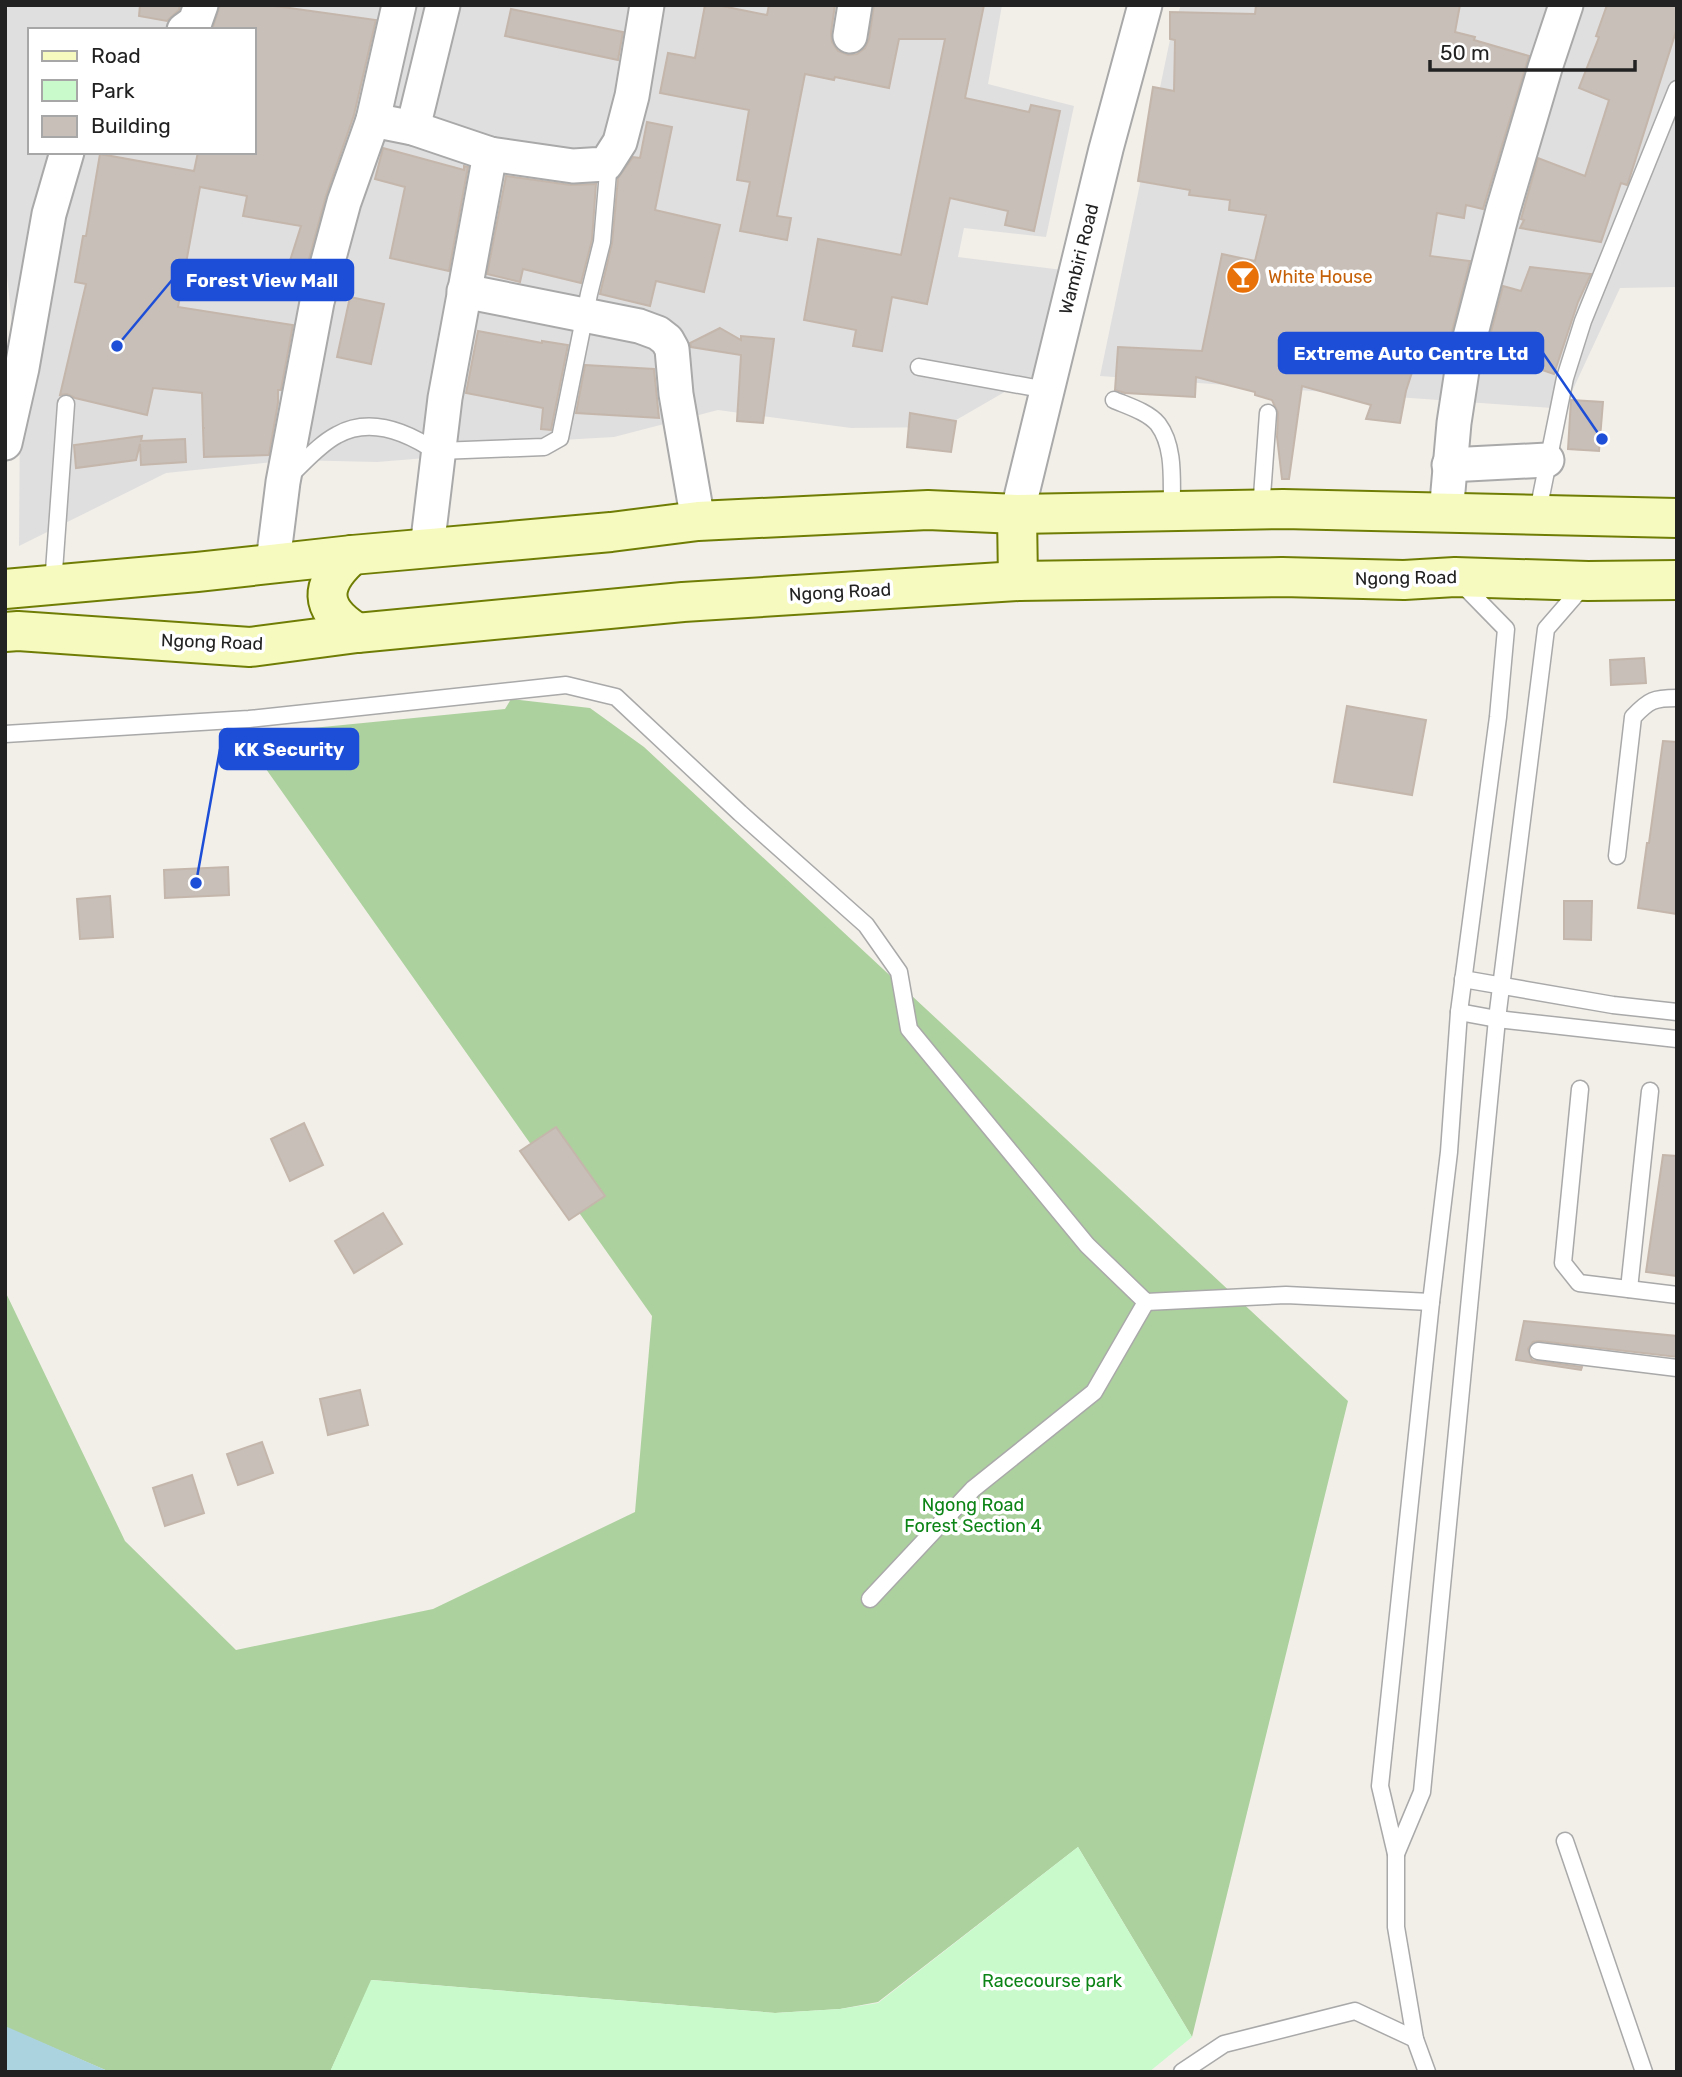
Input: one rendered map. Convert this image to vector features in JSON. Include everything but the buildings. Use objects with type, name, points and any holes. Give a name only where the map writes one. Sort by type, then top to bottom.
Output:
[{"type":"main road","points":[[5,589],[611,532],[698,521],[928,510],[1017,514],[1261,510],[1677,518]]},
{"type":"main road","points":[[1017,514],[1018,581]]},
{"type":"main road","points":[[352,555],[336,569],[327,594],[330,608],[339,622],[357,633]]},
{"type":"main road","name":"Ngong Road","points":[[5,632],[250,647],[357,633],[683,602],[1018,581],[1282,577],[1677,580]]},
{"type":"street","points":[[187,28],[195,22],[201,5]]},
{"type":"street","points":[[273,562],[283,482],[320,291],[344,202],[373,120],[399,5]]},
{"type":"street","points":[[413,128],[443,5]]},
{"type":"street","points":[[373,120],[413,128],[490,154],[573,166],[606,164],[620,142],[632,96],[647,5]]},
{"type":"street","name":"Wambiri Road","points":[[1017,514],[1106,149],[1145,5]]},
{"type":"street","points":[[1446,514],[1449,465],[1463,364],[1503,210],[1566,5]]},
{"type":"street","points":[[5,443],[22,368],[49,214],[66,154]]},
{"type":"street","points":[[427,548],[445,398],[490,154]]},
{"type":"street","points":[[464,291],[639,326],[658,333],[667,340],[671,349],[698,521]]},
{"type":"street","points":[[1449,465],[1547,460]]},
{"type":"lane","points":[[1537,516],[1564,378],[1583,321],[1677,89]]},
{"type":"lane","points":[[283,482],[336,435],[359,427],[404,432],[438,452],[544,447],[560,438],[602,242],[609,158]]},
{"type":"lane","points":[[919,367],[1047,390]]},
{"type":"lane","points":[[1114,400],[1157,423],[1170,448],[1172,512]]},
{"type":"lane","points":[[53,584],[66,404]]},
{"type":"lane","points":[[1261,510],[1268,413]]},
{"type":"lane","points":[[1427,2072],[1415,2039],[1396,1927],[1396,1854],[1380,1786],[1449,1153],[1459,1012],[1498,717],[1506,629],[1455,577]]},
{"type":"lane","points":[[1396,1854],[1422,1792],[1497,1019],[1546,629],[1588,581]]},
{"type":"lane","points":[[5,734],[249,719],[566,685],[616,697],[740,813],[866,925],[900,971],[909,1029],[1087,1245],[1146,1302],[1286,1296],[1431,1302]]},
{"type":"lane","points":[[1617,856],[1633,717],[1657,698],[1677,698]]},
{"type":"lane","points":[[1463,979],[1677,1012]]},
{"type":"lane","points":[[1459,1012],[1497,1019],[1677,1040]]},
{"type":"lane","points":[[1580,1089],[1563,1263],[1579,1283],[1677,1295]]},
{"type":"lane","points":[[1629,1289],[1650,1091]]},
{"type":"lane","points":[[870,1599],[973,1489],[1094,1392],[1146,1302]]},
{"type":"lane","points":[[1538,1351],[1677,1368]]},
{"type":"lane","points":[[1565,1841],[1644,2072]]},
{"type":"lane","points":[[1182,2072],[1224,2044],[1355,2011],[1415,2039]]},
{"type":"shaded area","points":[[8,5],[1002,5],[988,84],[1074,106],[1046,237],[964,228],[958,257],[1063,270],[1048,367],[944,427],[851,428],[718,410],[614,437],[509,443],[426,458],[377,462],[292,460],[166,473],[19,546],[20,402],[5,256],[5,19]]},
{"type":"shaded area","points":[[1181,5],[1677,5],[1677,287],[1620,288],[1566,409],[1100,376],[1172,30]]},
{"type":"green space","name":"Ngong Road Forest Section 4","points":[[511,699],[590,708],[644,747],[1348,1401],[1192,2037],[1078,1847],[878,2002],[840,2009],[775,2013],[372,1980],[330,2072],[110,2072],[5,2027],[5,1291],[125,1541],[236,1650],[433,1609],[635,1512],[652,1316],[242,735],[505,709]]},
{"type":"green space","name":"Racecourse park","points":[[1078,1847],[1192,2037],[1149,2072],[330,2072],[371,1980],[775,2013],[840,2009],[878,2003]]},
{"type":"water","points":[[5,2026],[110,2072],[5,2072]]},
{"type":"place","name":"White House","points":[[1243,277]]},
{"type":"place","name":"Forest View Mall","points":[[117,346]]},
{"type":"place","name":"Extreme Auto Centre Ltd","points":[[1602,439]]},
{"type":"place","name":"KK Security","points":[[196,883]]}]
